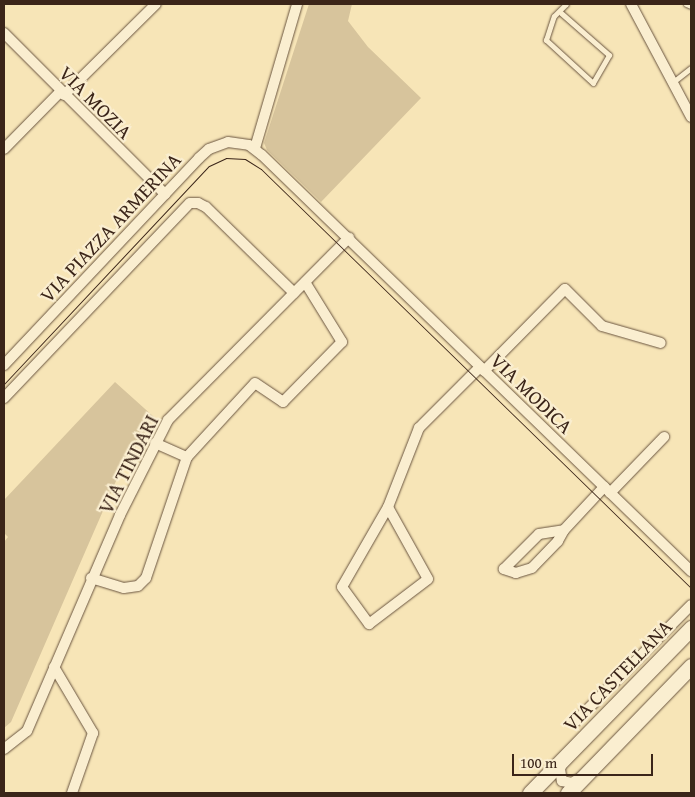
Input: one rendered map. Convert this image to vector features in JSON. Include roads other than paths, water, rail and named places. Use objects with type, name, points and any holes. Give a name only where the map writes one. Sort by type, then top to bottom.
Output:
[{"type":"main road","name":"VIA CASTELLANA","points":[[530,793],[691,628]]},
{"type":"main road","points":[[568,793],[691,666]]},
{"type":"street","points":[[4,149],[156,4]]},
{"type":"street","points":[[255,148],[298,4]]},
{"type":"street","points":[[631,4],[674,82],[691,118]]},
{"type":"street","name":"VIA MOZIA","points":[[4,33],[165,194]]},
{"type":"street","name":"VIA PIAZZA ARMERINA","points":[[4,365],[209,149],[228,142],[255,148]]},
{"type":"street","name":"VIA MODICA","points":[[255,148],[691,571]]},
{"type":"street","name":"VIA PIAZZA ARMERINA","points":[[4,398],[181,210],[190,203],[198,204],[214,215],[294,293]]},
{"type":"street","name":"VIA TINDARI","points":[[4,750],[27,731],[92,578],[155,443],[168,420],[349,238]]},
{"type":"street","points":[[92,578],[124,588],[138,586],[146,578],[187,456],[255,383],[283,402],[342,342],[304,282]]},
{"type":"street","points":[[388,507],[428,579],[370,624],[342,587],[388,507],[419,428],[565,289],[602,326],[662,343]]},
{"type":"street","points":[[564,530],[540,534],[504,568],[516,573],[532,568],[558,541],[564,530],[664,437]]},
{"type":"street","points":[[155,443],[187,456]]},
{"type":"street","points":[[576,721],[691,605]]},
{"type":"street","points":[[54,667],[93,733],[72,793]]},
{"type":"street","points":[[564,758],[560,770],[562,781],[572,783],[587,774]]},
{"type":"lane","points":[[561,13],[610,55],[593,82],[546,40],[554,16],[566,4]]},
{"type":"lane","points":[[686,4],[691,6]]},
{"type":"lane","points":[[674,82],[691,68]]},
{"type":"tram line","points":[[4,384],[209,166],[226,158],[245,159],[261,169],[691,588]]}]
